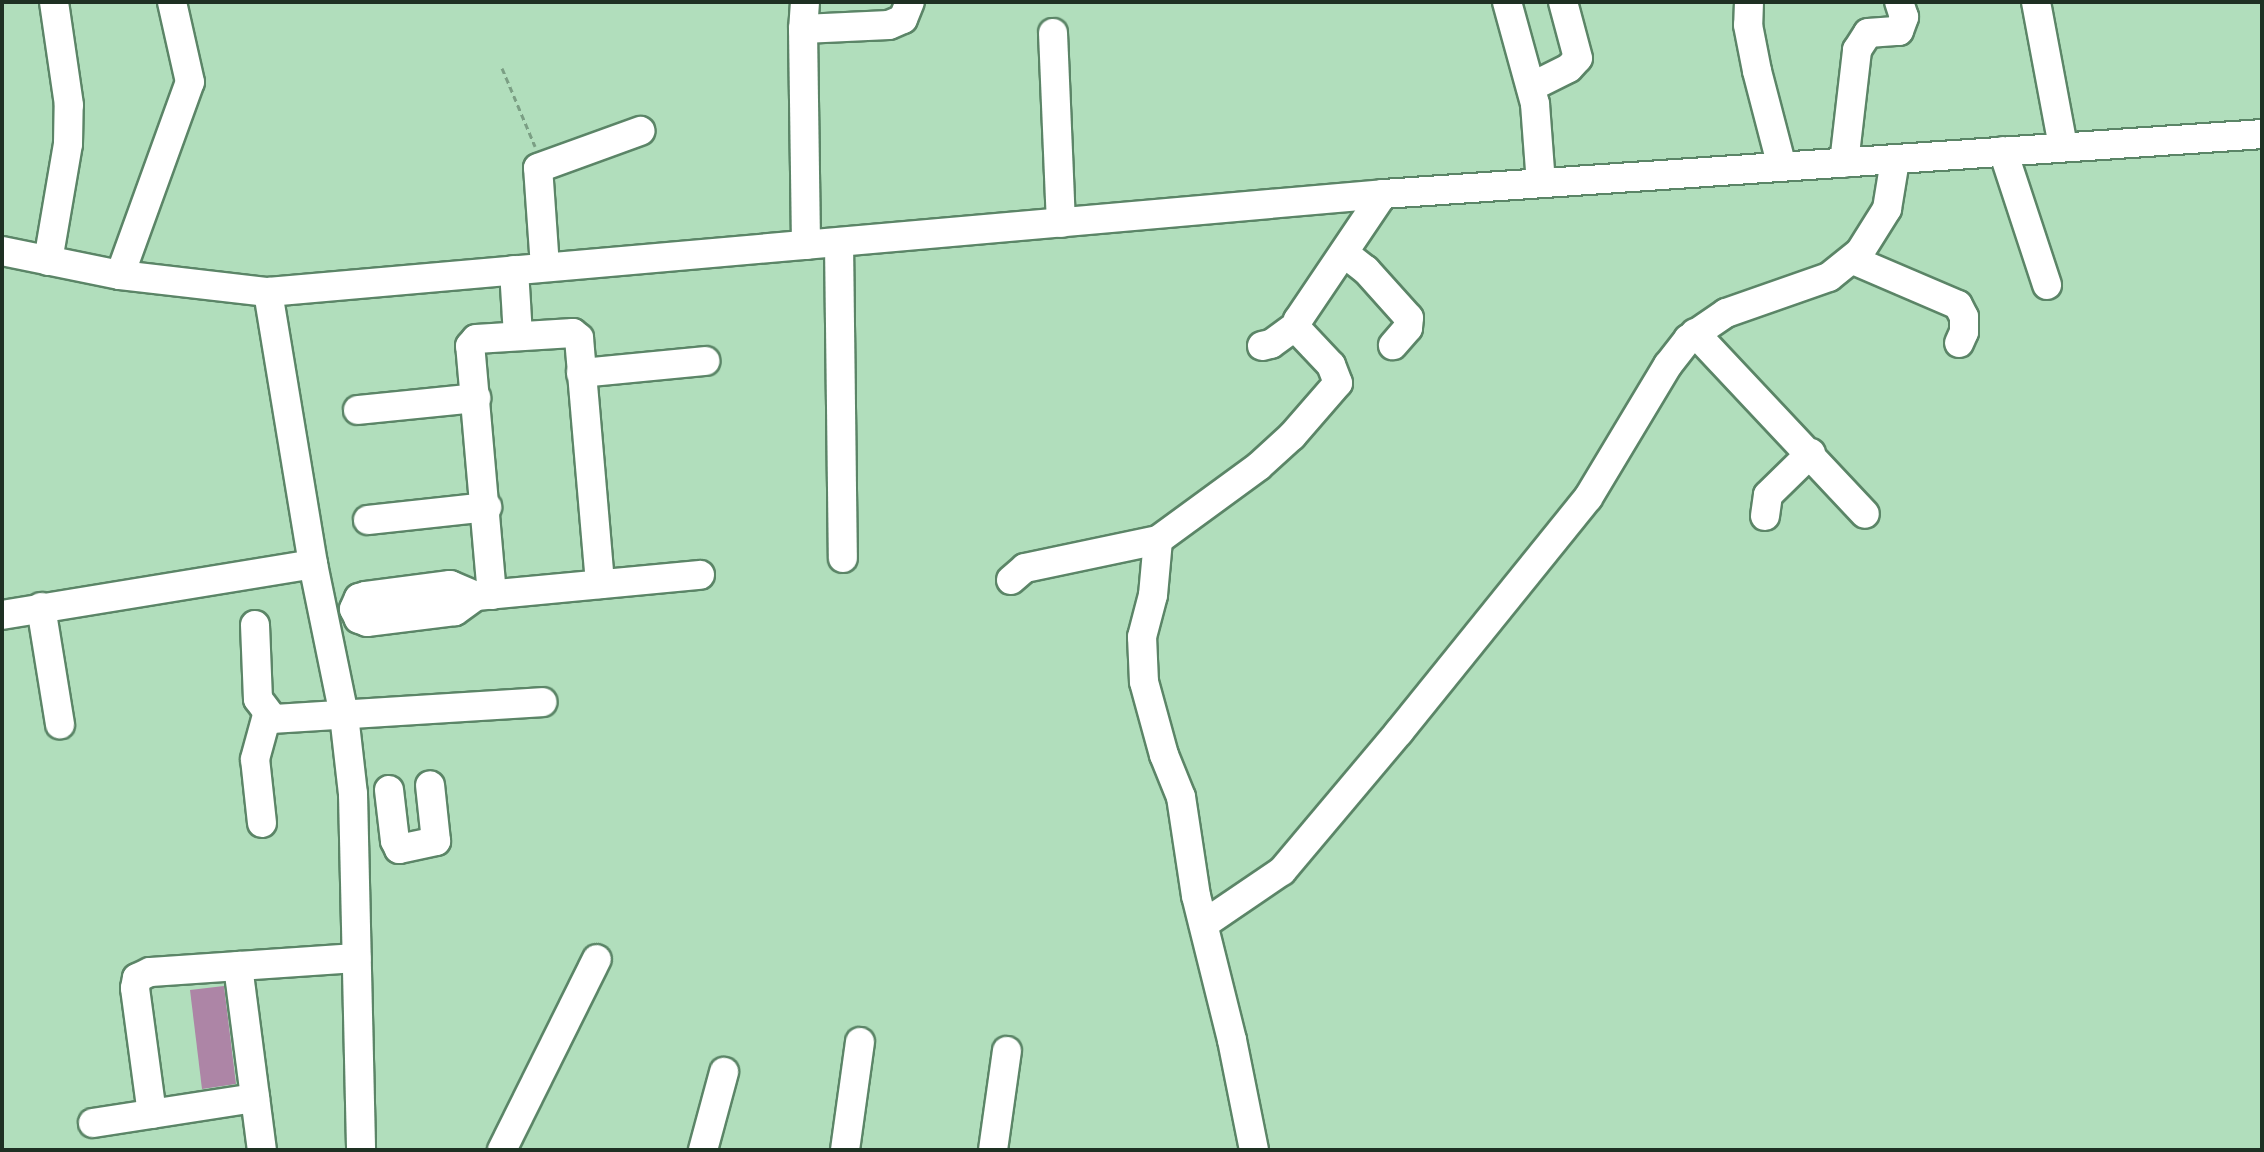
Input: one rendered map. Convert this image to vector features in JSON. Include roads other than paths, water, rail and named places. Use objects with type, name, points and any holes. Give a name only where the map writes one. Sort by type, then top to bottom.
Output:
[{"type":"street","points":[[48,261],[68,144],[69,105],[54,2]]},
{"type":"street","points":[[120,275],[190,82],[172,2]]},
{"type":"street","points":[[806,245],[804,16],[889,25],[903,19],[911,8],[910,2]]},
{"type":"street","points":[[1507,2],[1531,87],[1541,183]]},
{"type":"street","points":[[1531,87],[1569,68],[1578,58],[1563,2]]},
{"type":"street","points":[[1749,2],[1748,25],[1757,71],[1782,167]]},
{"type":"street","points":[[1844,163],[1857,50],[1868,33],[1899,31],[1904,17],[1899,2]]},
{"type":"street","points":[[2036,2],[2063,146]]},
{"type":"street","points":[[1053,33],[1061,223]]},
{"type":"street","points":[[545,267],[536,173],[542,164],[640,131]]},
{"type":"street","points":[[2,251],[120,275],[268,292],[1383,194],[2262,134]]},
{"type":"street","points":[[2003,151],[2047,285]]},
{"type":"street","points":[[1204,924],[1282,871],[1399,732],[1588,498],[1668,365],[1695,333],[1726,313],[1829,277],[1853,260],[1883,220],[1895,160]]},
{"type":"street","points":[[1262,346],[1275,342],[1297,325],[1383,194]]},
{"type":"street","points":[[839,243],[843,558]]},
{"type":"street","points":[[1344,253],[1366,270],[1409,318],[1408,328],[1393,345]]},
{"type":"street","points":[[1853,260],[1958,305],[1964,317],[1964,332],[1959,343]]},
{"type":"street","points":[[514,270],[518,336]]},
{"type":"street","points":[[268,292],[313,564],[344,715],[353,794],[361,1150]]},
{"type":"street","points":[[1011,580],[1025,568],[1158,540],[1259,466],[1292,436],[1338,383],[1331,365],[1297,325]]},
{"type":"street","points":[[1695,333],[1811,453],[1865,514]]},
{"type":"street","points":[[600,584],[576,335],[518,336],[470,343],[487,507],[484,596],[700,575]]},
{"type":"street","points":[[581,373],[705,361]]},
{"type":"street","points":[[358,410],[476,398]]},
{"type":"street","points":[[1765,516],[1768,495],[1811,453]]},
{"type":"street","points":[[368,520],[487,507]]},
{"type":"street","points":[[1158,540],[1153,595],[1142,637],[1144,682],[1164,755],[1181,797],[1204,924],[1254,1150]]},
{"type":"street","points":[[2,615],[313,564]]},
{"type":"street","points":[[41,607],[60,724]]},
{"type":"street","points":[[255,625],[258,699],[273,719],[542,702]]},
{"type":"street","points":[[262,823],[255,759],[267,715]]},
{"type":"street","points":[[353,794],[440,783],[436,841],[399,849],[395,841],[389,790]]},
{"type":"street","points":[[152,1114],[135,988],[137,978],[150,972],[357,958]]},
{"type":"street","points":[[502,1150],[597,959]]},
{"type":"street","points":[[238,966],[262,1150]]},
{"type":"street","points":[[845,1150],[860,1042]]},
{"type":"street","points":[[993,1150],[1007,1051]]},
{"type":"street","points":[[703,1150],[724,1072]]},
{"type":"street","points":[[93,1123],[255,1098]]}]
